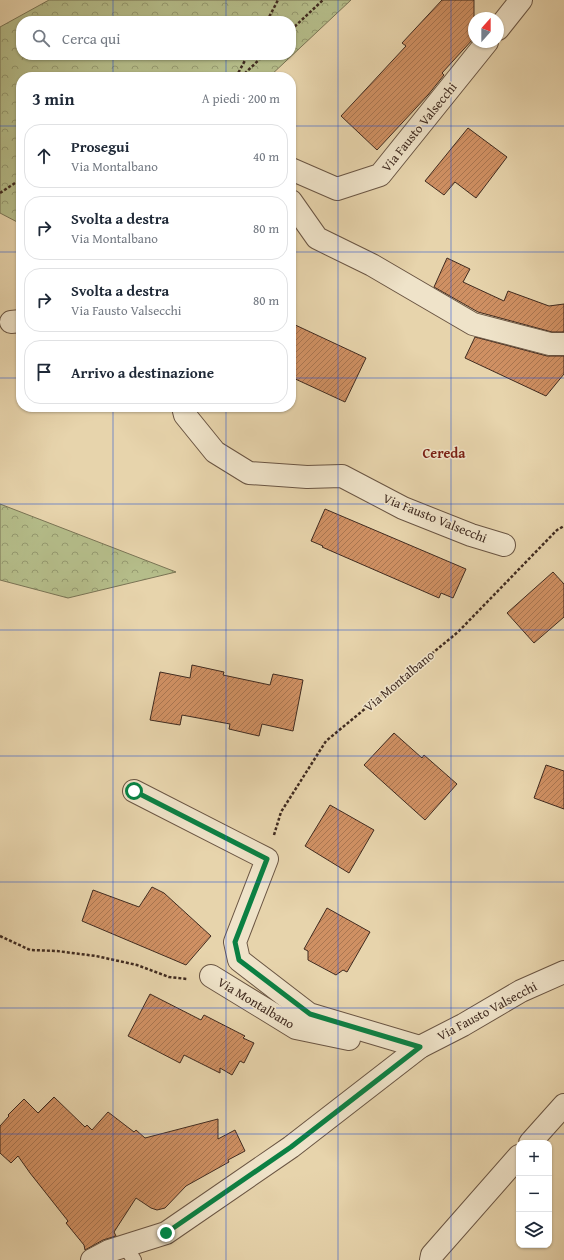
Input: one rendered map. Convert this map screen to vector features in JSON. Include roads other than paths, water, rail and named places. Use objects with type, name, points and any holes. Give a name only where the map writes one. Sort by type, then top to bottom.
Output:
[{"type":"street","points":[[504,21],[521,0]]},
{"type":"street","name":"Via Fausto Valsecchi","points":[[296,171],[337,189],[380,175],[482,48]]},
{"type":"street","points":[[296,208],[317,238],[372,265],[473,324],[550,344],[564,344]]},
{"type":"street","name":"Via Fausto Valsecchi","points":[[185,412],[185,415],[215,452],[249,473],[307,478],[342,476],[403,508],[471,535],[504,545]]},
{"type":"street","name":"Via Montalbano","points":[[134,791],[267,859],[235,942],[239,960],[310,1014],[420,1047]]},
{"type":"street","name":"Via Fausto Valsecchi","points":[[92,1260],[109,1251],[130,1253],[166,1233],[291,1147],[420,1047],[463,1025],[521,991],[564,972]]},
{"type":"street","name":"Via Montalbano","points":[[211,976],[296,1028],[341,1038],[420,1047]]},
{"type":"street","points":[[533,1140],[564,1105]]},
{"type":"street","points":[[430,1260],[432,1255],[516,1159]]},
{"type":"district","name":"Cereda","points":[[444,453]]}]
